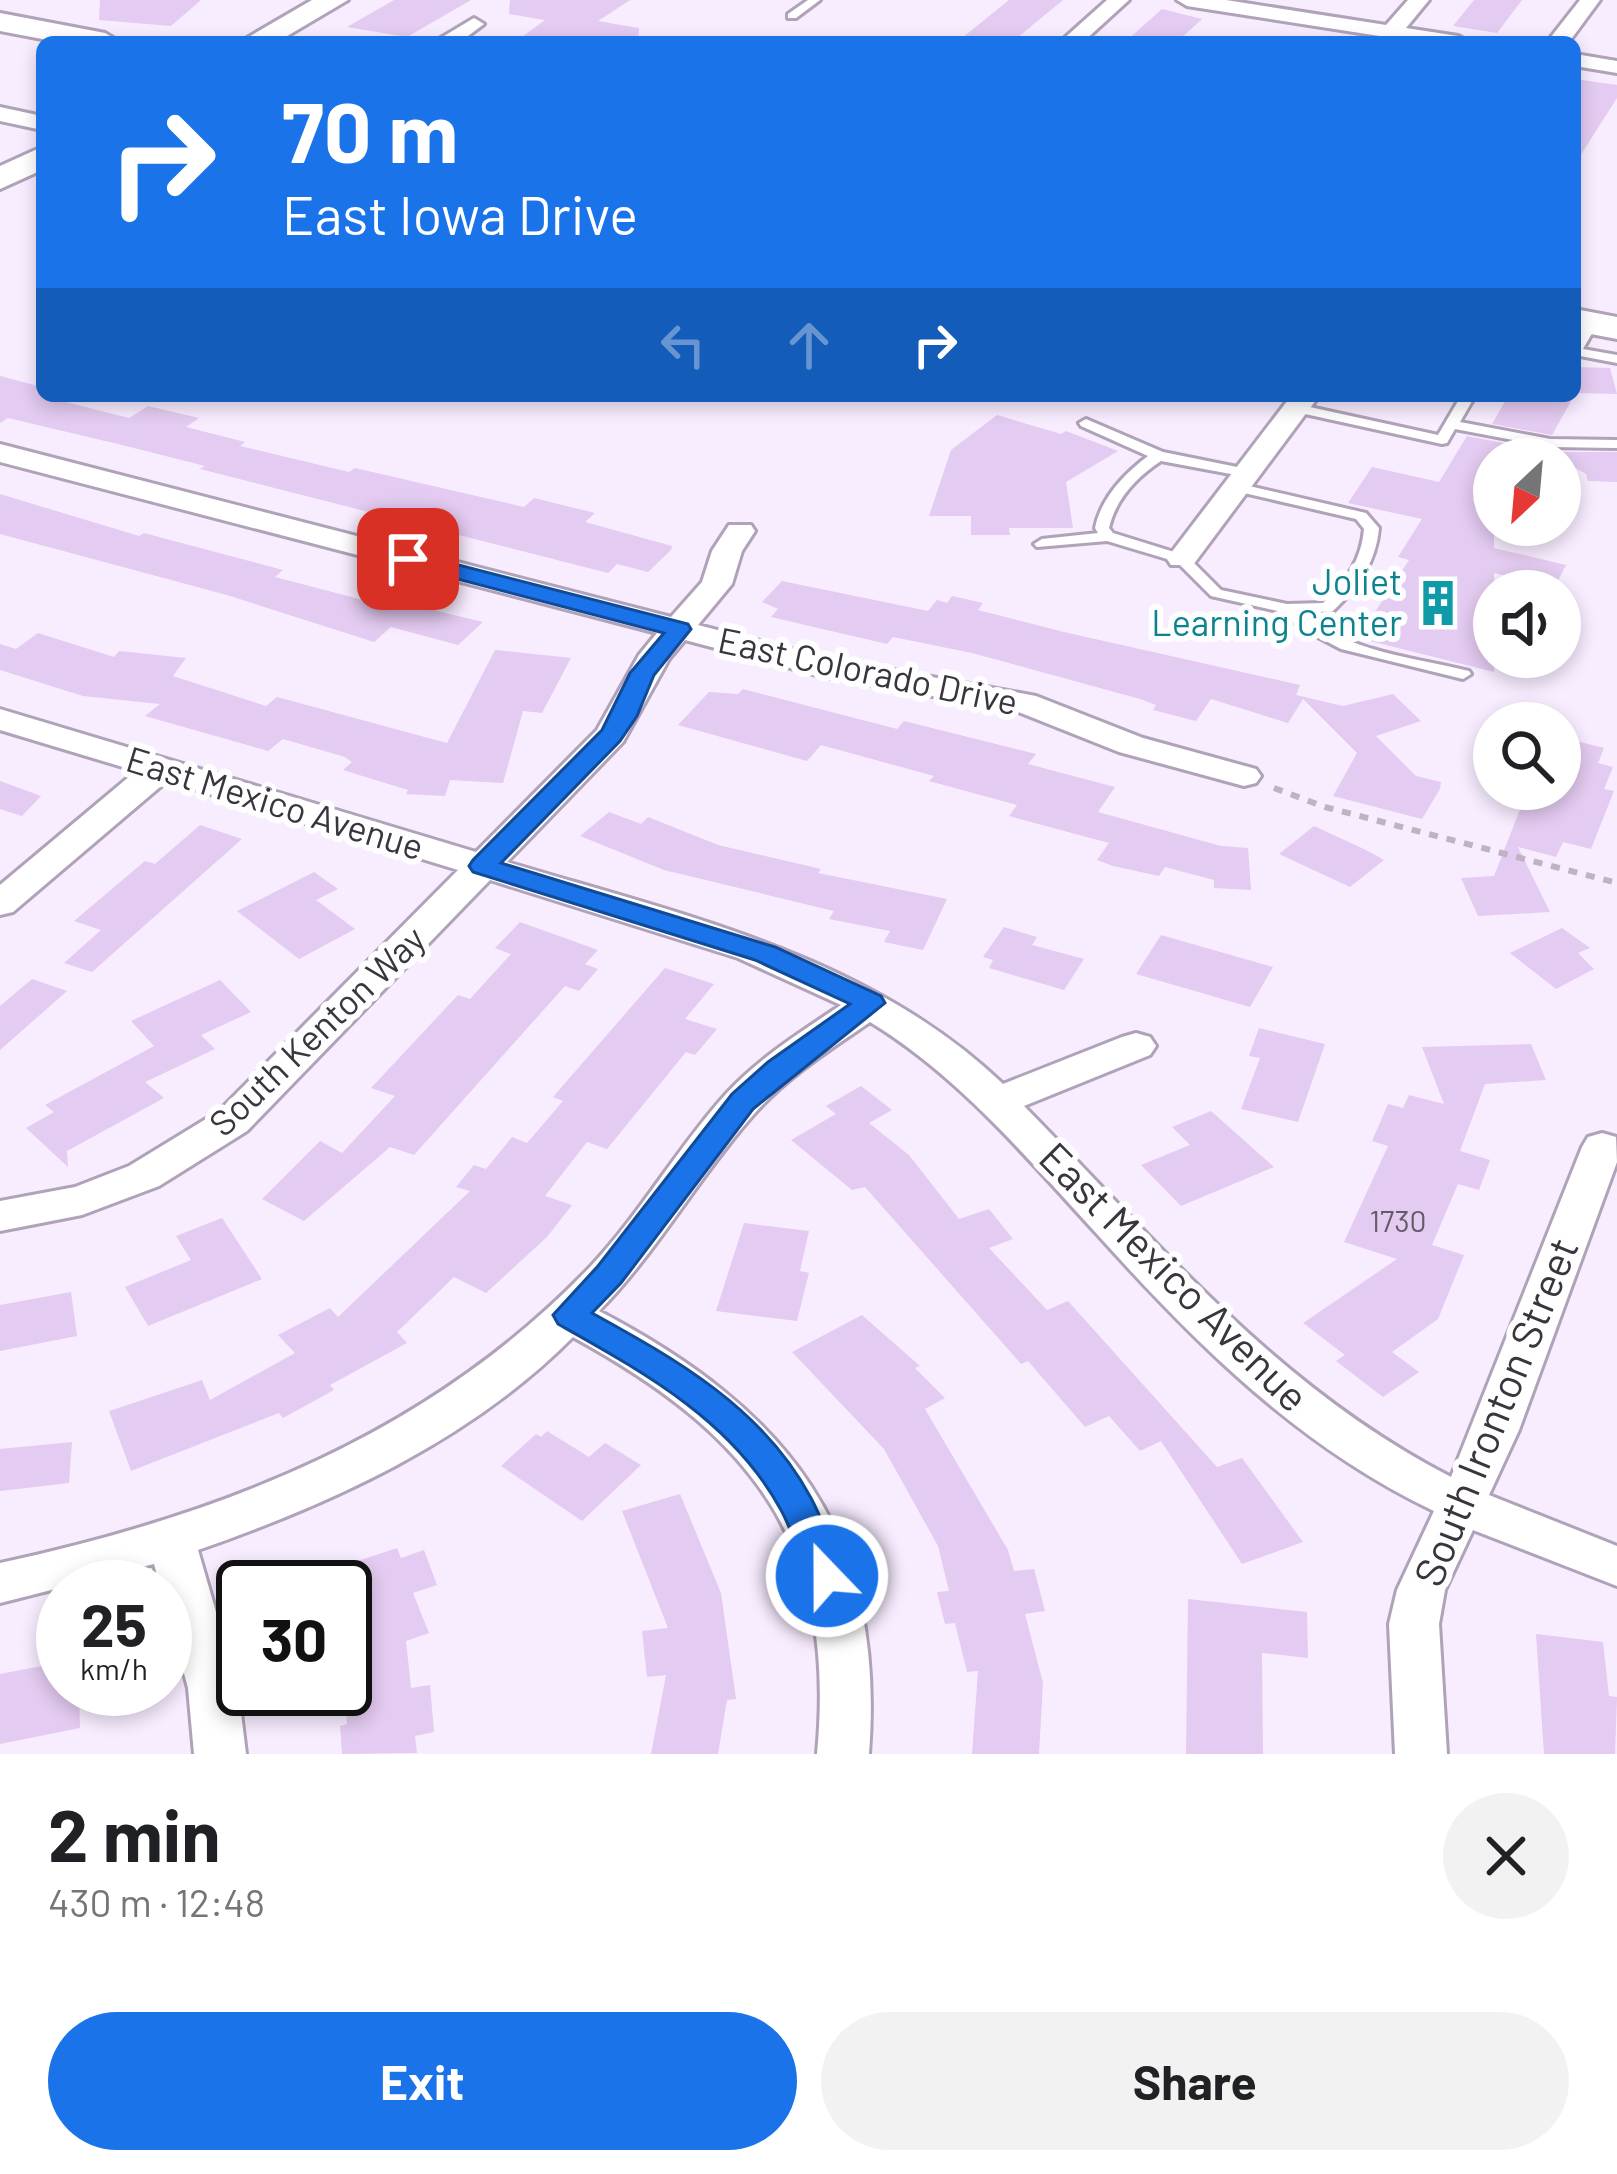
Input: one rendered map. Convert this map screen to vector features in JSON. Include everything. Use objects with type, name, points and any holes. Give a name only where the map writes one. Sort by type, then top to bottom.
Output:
[{"type":"street","points":[[266,36],[334,0]]},
{"type":"street","points":[[1077,36],[1119,0]]},
{"type":"street","points":[[1187,0],[1418,36]]},
{"type":"street","points":[[1391,32],[1419,0]]},
{"type":"street","points":[[1563,36],[1590,0]]},
{"type":"street","points":[[0,22],[74,36]]},
{"type":"street","points":[[455,36],[475,24]]},
{"type":"street","points":[[1581,61],[1617,67]]},
{"type":"street","points":[[0,114],[36,122]]},
{"type":"street","points":[[0,179],[36,160]]},
{"type":"street","points":[[1182,559],[1300,402]]},
{"type":"street","name":"East Colorado Drive","points":[[0,453],[821,666],[1024,703],[1148,750],[1244,776]]},
{"type":"street","name":"South Kenton Way","points":[[0,1216],[82,1200],[144,1176],[233,1121],[611,735],[625,716],[642,673],[717,584],[727,551],[740,531]]},
{"type":"street","name":"East Mexico Avenue","points":[[0,719],[750,948],[871,1003],[957,1063],[998,1101],[1279,1389],[1389,1466],[1460,1504],[1617,1566]]},
{"type":"street","points":[[0,904],[161,768]]},
{"type":"street","points":[[0,1583],[172,1542],[286,1498],[369,1459],[443,1415],[516,1363],[609,1274],[742,1102],[778,1069],[871,1003]]},
{"type":"street","name":"East Mexico Avenue","points":[[998,1101],[1136,1046]]},
{"type":"street","name":"South Ironton Street","points":[[1421,1754],[1414,1624],[1429,1569],[1496,1430],[1602,1147]]},
{"type":"street","points":[[569,1315],[671,1372],[725,1414],[756,1447],[795,1502],[816,1543],[838,1609],[848,1680],[843,1754]]},
{"type":"street","points":[[172,1542],[213,1688],[220,1754]]},
{"type":"lane","points":[[792,16],[814,0]]},
{"type":"lane","points":[[1587,335],[1617,359]]},
{"type":"lane","points":[[1300,402],[1442,440],[1464,402]]},
{"type":"lane","points":[[1042,544],[1108,536],[1182,559],[1216,593],[1287,608],[1327,608],[1351,586],[1371,553],[1372,528],[1361,516],[1159,456],[1086,423]]},
{"type":"lane","points":[[1451,424],[1550,442],[1617,444]]},
{"type":"lane","points":[[1108,536],[1102,528],[1103,514],[1148,462],[1159,456]]},
{"type":"lane","points":[[1287,608],[1309,632],[1334,642],[1463,674]]},
{"type":"path","points":[[1244,776],[1325,807],[1617,883]]},
{"type":"building","points":[[100,0],[201,0],[171,26],[99,20]]},
{"type":"building","points":[[394,0],[471,0],[409,36],[347,27]]},
{"type":"building","points":[[510,0],[630,0],[598,21],[639,28],[638,36],[523,36],[545,20],[509,14]]},
{"type":"building","points":[[1009,0],[1063,0],[1019,36],[964,36]]},
{"type":"building","points":[[1474,0],[1522,0],[1497,33],[1453,26]]},
{"type":"building","points":[[1162,9],[1202,19],[1184,36],[1132,36]]},
{"type":"building","points":[[1581,80],[1617,85],[1617,98],[1581,155]]},
{"type":"building","points":[[1581,367],[1610,368],[1617,394],[1581,393]]},
{"type":"building","points":[[0,376],[36,385],[36,402],[66,402],[129,418],[148,406],[199,418],[186,427],[245,442],[240,446],[524,507],[534,498],[595,513],[585,522],[672,546],[648,572],[617,564],[608,573],[122,445],[8,418],[0,423]]},
{"type":"building","points":[[1505,402],[1571,402],[1552,435],[1492,424]]},
{"type":"building","points":[[997,415],[1061,434],[1066,431],[1118,451],[1066,482],[1073,528],[1009,528],[1010,535],[971,535],[971,516],[929,516],[951,450]]},
{"type":"building","points":[[1467,436],[1477,438],[1473,438],[1473,546],[1494,546],[1566,565],[1563,570],[1473,570],[1473,667],[1358,638],[1409,560],[1398,557],[1422,519],[1348,503],[1372,467],[1439,482]]},
{"type":"building","points":[[1581,452],[1617,452],[1617,482],[1588,481],[1581,471]]},
{"type":"building","points":[[0,494],[139,536],[144,533],[283,570],[275,577],[382,605],[388,599],[483,622],[458,645],[391,627],[374,642],[227,595],[0,534]]},
{"type":"building","points":[[782,581],[928,611],[937,600],[947,603],[952,596],[983,603],[978,610],[1064,632],[1300,685],[1296,695],[1343,706],[1393,694],[1421,721],[1376,736],[1416,776],[1441,782],[1440,789],[1422,819],[1333,796],[1357,753],[1303,699],[1288,723],[1211,699],[1196,721],[1153,710],[1156,705],[1140,699],[972,653],[893,637],[887,644],[771,617],[778,609],[762,602]]},
{"type":"building","points":[[38,633],[114,657],[119,651],[186,658],[173,676],[266,706],[277,697],[447,743],[495,650],[571,658],[542,713],[523,711],[503,783],[450,780],[445,796],[406,794],[408,790],[343,770],[352,762],[345,757],[283,739],[268,751],[145,716],[160,704],[83,696],[0,670],[0,644],[16,649]]},
{"type":"building","points":[[743,689],[897,729],[904,721],[1036,754],[1028,764],[1115,787],[1098,812],[1221,846],[1248,848],[1251,890],[1214,888],[1214,880],[1165,867],[1159,876],[1113,866],[1097,860],[1109,843],[1009,816],[1017,805],[929,781],[934,776],[821,745],[807,761],[678,725],[709,692],[738,694]]},
{"type":"building","points":[[1581,742],[1604,748],[1598,763],[1613,767],[1604,789],[1614,791],[1591,849],[1563,842],[1556,857],[1518,847],[1550,912],[1478,916],[1461,878],[1494,876],[1520,810],[1581,810]]},
{"type":"building","points":[[0,781],[41,796],[22,816],[0,809]]},
{"type":"building","points":[[609,812],[641,824],[648,817],[718,845],[821,869],[818,873],[947,899],[923,950],[884,942],[890,931],[829,919],[834,911],[664,870],[580,836]]},
{"type":"building","points":[[200,825],[242,839],[92,972],[64,963],[101,930],[74,921],[145,861],[155,864]]},
{"type":"building","points":[[1314,826],[1384,860],[1350,887],[1279,854]]},
{"type":"building","points":[[314,872],[338,889],[316,900],[355,929],[299,959],[237,911]]},
{"type":"building","points":[[520,922],[598,950],[585,964],[598,969],[579,991],[565,986],[414,1155],[390,1147],[304,1221],[262,1199],[320,1141],[342,1153],[395,1096],[371,1088],[458,995],[470,999],[511,954],[495,948]]},
{"type":"building","points":[[1004,927],[1037,937],[1032,945],[1084,959],[1064,990],[989,968],[993,960],[983,957]]},
{"type":"building","points":[[1562,928],[1590,948],[1578,953],[1594,969],[1556,989],[1510,953]]},
{"type":"building","points":[[1161,935],[1273,967],[1250,1007],[1136,974]]},
{"type":"building","points":[[665,968],[714,984],[685,1019],[717,1029],[695,1055],[686,1052],[607,1149],[587,1142],[545,1196],[572,1205],[547,1237],[486,1293],[454,1277],[397,1332],[407,1343],[330,1385],[334,1390],[283,1418],[279,1413],[131,1471],[109,1411],[202,1380],[210,1400],[295,1353],[278,1335],[330,1308],[338,1317],[470,1191],[456,1187],[474,1165],[486,1169],[512,1137],[527,1143],[563,1101],[553,1097]]},
{"type":"building","points":[[32,979],[67,991],[0,1050],[0,1006]]},
{"type":"building","points":[[220,980],[251,1012],[201,1035],[215,1049],[145,1082],[164,1098],[67,1151],[68,1167],[26,1128],[54,1112],[45,1105],[154,1046],[131,1021]]},
{"type":"building","points":[[1259,1028],[1325,1044],[1298,1122],[1241,1109],[1260,1058],[1249,1056]]},
{"type":"building","points":[[1531,1044],[1546,1080],[1485,1084],[1460,1151],[1490,1160],[1479,1190],[1458,1184],[1432,1245],[1464,1255],[1438,1319],[1392,1352],[1419,1372],[1383,1397],[1336,1361],[1345,1355],[1303,1323],[1397,1259],[1344,1242],[1388,1146],[1372,1141],[1388,1104],[1403,1108],[1409,1095],[1444,1104],[1422,1047]]},
{"type":"building","points":[[861,1086],[892,1110],[869,1123],[909,1155],[959,1219],[989,1209],[1013,1239],[989,1248],[1047,1310],[1068,1301],[1217,1467],[1242,1458],[1303,1542],[1242,1564],[1161,1441],[1140,1451],[1109,1416],[1085,1427],[1028,1361],[1021,1364],[865,1187],[852,1190],[791,1140],[836,1114],[826,1106]]},
{"type":"building","points":[[1211,1111],[1274,1167],[1181,1206],[1141,1165],[1190,1145],[1172,1127]]},
{"type":"building","points":[[222,1218],[262,1279],[148,1326],[125,1287],[191,1260],[176,1236]]},
{"type":"building","points":[[744,1223],[809,1231],[800,1271],[809,1273],[797,1321],[716,1311]]},
{"type":"building","points":[[71,1292],[77,1336],[0,1351],[0,1305]]},
{"type":"building","points":[[862,1315],[920,1366],[915,1368],[945,1398],[925,1409],[1008,1550],[1014,1571],[1034,1569],[1045,1611],[1025,1614],[1043,1683],[1039,1754],[972,1754],[978,1671],[967,1672],[955,1623],[945,1624],[937,1592],[949,1591],[938,1546],[884,1449],[792,1352]]},
{"type":"building","points":[[547,1431],[589,1457],[605,1443],[641,1465],[582,1521],[501,1466],[536,1434],[541,1437]]},
{"type":"building","points":[[72,1442],[69,1483],[0,1491],[0,1449]]},
{"type":"building","points":[[680,1494],[721,1593],[736,1699],[727,1700],[718,1754],[651,1754],[666,1675],[647,1677],[642,1631],[668,1628],[622,1511]]},
{"type":"building","points":[[397,1548],[401,1558],[424,1550],[437,1585],[413,1593],[429,1633],[406,1641],[411,1688],[430,1685],[434,1732],[415,1736],[417,1753],[342,1754],[340,1726],[347,1724],[346,1716],[372,1716],[372,1560],[361,1560]]},
{"type":"building","points":[[1188,1599],[1307,1612],[1308,1658],[1262,1653],[1263,1754],[1186,1754]]},
{"type":"building","points":[[1536,1634],[1603,1642],[1609,1696],[1617,1697],[1615,1754],[1544,1754]]},
{"type":"building","points":[[36,1667],[36,1716],[80,1716],[80,1728],[0,1744],[0,1674]]},
{"type":"place","name":"Joliet Learning Center","points":[[1438,603]]},
{"type":"route","points":[[408,559],[680,629],[642,673],[625,716],[611,735],[482,866],[765,953],[871,1003],[778,1069],[742,1102],[609,1274],[569,1315],[671,1372],[725,1414],[756,1447],[795,1502],[827,1576]]}]
